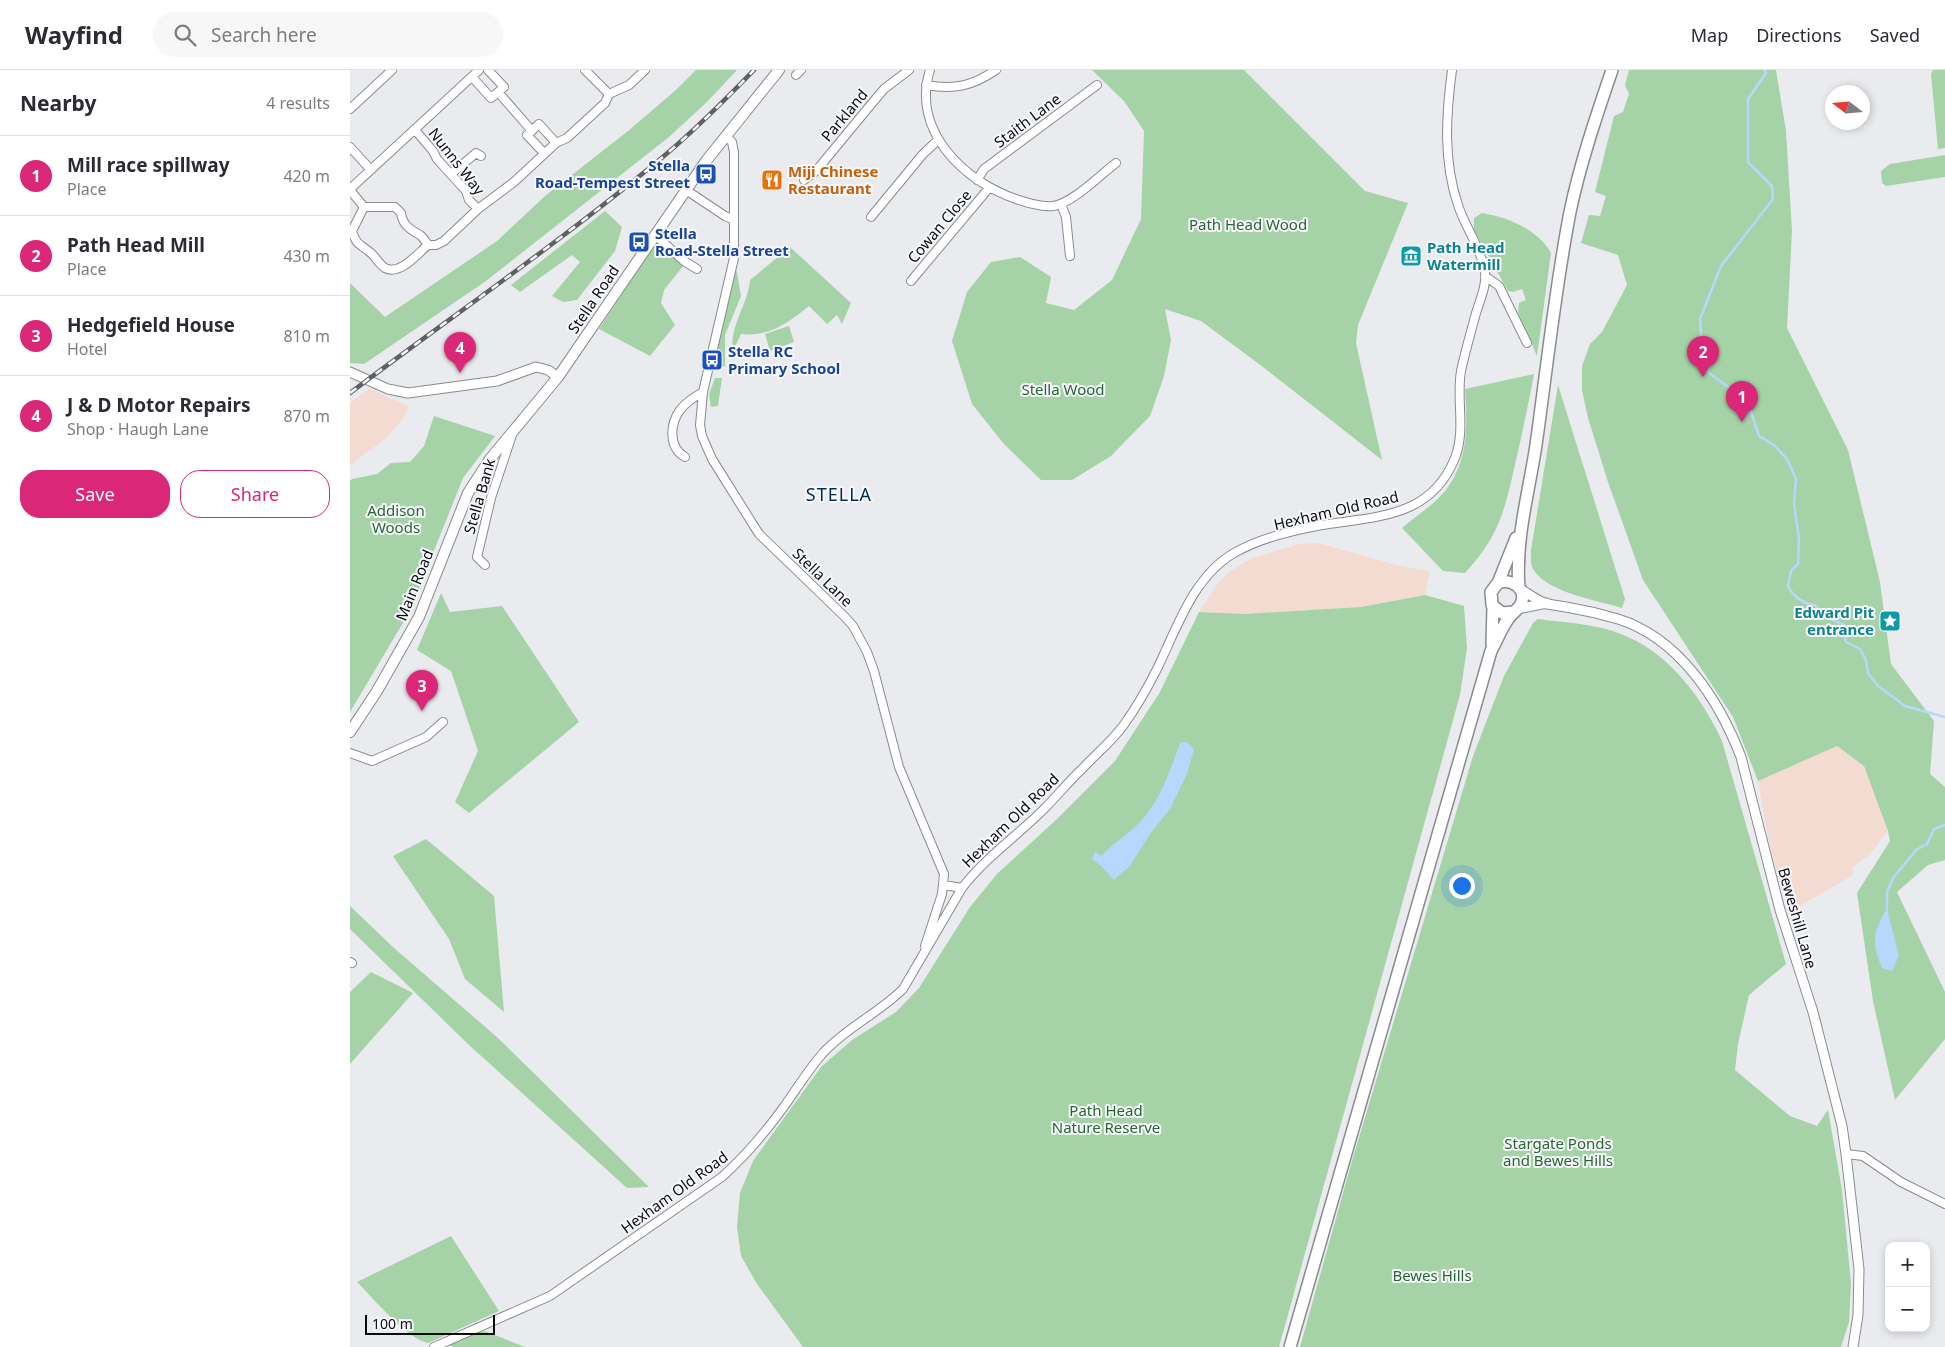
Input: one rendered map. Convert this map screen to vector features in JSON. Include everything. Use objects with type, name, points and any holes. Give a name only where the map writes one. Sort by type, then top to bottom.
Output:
[{"type":"main road","name":"Stella Road","points":[[558,377],[686,190],[779,70]]},
{"type":"main road","points":[[1491,651],[1522,600],[1518,574],[1521,525],[1535,447],[1555,304],[1571,211],[1590,138],[1612,70]]},
{"type":"main road","name":"Main Road","points":[[350,732],[377,691],[419,618],[468,493],[490,459],[558,377]]},
{"type":"main road","points":[[1290,1347],[1491,651],[1493,607],[1490,601],[1491,592],[1498,583],[1521,525]]},
{"type":"main road","points":[[1498,583],[1510,581],[1520,588]]},
{"type":"main road","points":[[1493,607],[1502,613],[1515,611]]},
{"type":"street","points":[[350,110],[392,70]]},
{"type":"street","points":[[364,207],[350,190],[476,72],[491,98],[504,87],[488,70]]},
{"type":"street","points":[[585,70],[609,94]]},
{"type":"street","points":[[364,207],[352,231],[356,242],[371,253],[385,268],[401,268],[428,245],[436,245],[444,241],[478,209],[514,182],[556,143],[568,138],[605,103],[609,94],[630,85],[645,70]]},
{"type":"street","name":"Parkland","points":[[804,180],[816,171],[884,89],[908,70]]},
{"type":"street","points":[[926,85],[945,88],[958,87],[983,78],[996,70]]},
{"type":"street","points":[[1452,70],[1446,128],[1450,170],[1457,203],[1482,259],[1485,276],[1499,286],[1511,302],[1526,343]]},
{"type":"street","points":[[927,71],[925,100],[938,140],[953,160],[988,188],[1024,202],[1042,206],[1061,204],[1116,163]]},
{"type":"street","name":"Staith Lane","points":[[977,180],[984,169],[1097,85]]},
{"type":"street","points":[[498,92],[532,131]]},
{"type":"street","points":[[544,153],[528,135],[540,124],[556,143]]},
{"type":"street","name":"Nunns Way","points":[[415,130],[434,151],[437,160],[466,191],[469,200],[478,209]]},
{"type":"street","name":"Stella Lane","points":[[726,136],[733,146],[734,258],[703,392],[700,425],[705,445],[752,524],[766,541],[853,626],[867,652],[899,767],[944,871],[944,885],[922,959]]},
{"type":"street","points":[[871,217],[923,154],[938,140]]},
{"type":"street","points":[[350,147],[371,170]]},
{"type":"street","points":[[451,174],[476,153],[481,156]]},
{"type":"street","name":"Cowan Close","points":[[911,281],[988,188]]},
{"type":"street","points":[[686,190],[734,220]]},
{"type":"street","points":[[1061,204],[1066,217],[1070,256]]},
{"type":"street","points":[[364,207],[395,207],[401,213],[402,220],[412,232],[421,235],[428,245]]},
{"type":"street","points":[[655,235],[684,261],[697,269]]},
{"type":"street","name":"Hexham Old Road","points":[[434,1347],[550,1296],[722,1177],[738,1163],[758,1141],[823,1054],[853,1026],[891,1001],[909,981],[962,888],[974,873],[1044,809],[1074,776],[1108,745],[1122,727],[1156,672],[1193,596],[1204,579],[1220,563],[1247,547],[1294,531],[1320,525],[1371,519],[1407,508],[1420,503],[1445,479],[1455,458],[1459,442],[1462,424],[1460,387],[1462,369],[1485,276]]},
{"type":"street","points":[[350,372],[388,389],[408,393],[497,381],[536,367],[548,370],[558,377]]},
{"type":"street","points":[[685,457],[680,454],[675,446],[673,426],[680,410],[690,400],[703,392]]},
{"type":"street","name":"Stella Bank","points":[[485,565],[477,557],[491,498],[513,432]]},
{"type":"street","name":"Beweshill Lane","points":[[1520,588],[1546,604],[1593,612],[1630,623],[1645,630],[1667,646],[1682,661],[1703,686],[1722,715],[1740,757],[1783,922],[1813,1012],[1842,1126],[1860,1293],[1856,1336],[1852,1347]]},
{"type":"street","name":"Beweshill Lane","points":[[1515,611],[1546,604]]},
{"type":"street","points":[[350,753],[372,761],[426,736],[443,722]]},
{"type":"street","points":[[944,885],[962,888]]},
{"type":"street","points":[[1846,1154],[1863,1156],[1901,1182],[1945,1204]]},
{"type":"shaded area","points":[[369,389],[409,406],[403,418],[388,437],[350,465],[350,403]]},
{"type":"shaded area","points":[[1318,543],[1400,566],[1430,571],[1425,595],[1361,607],[1244,614],[1199,612],[1216,586],[1228,573],[1252,558],[1300,544]]},
{"type":"shaded area","points":[[1837,746],[1864,766],[1888,831],[1869,855],[1852,867],[1853,875],[1790,912],[1770,848],[1758,781]]},
{"type":"green space","points":[[696,70],[737,70],[707,102],[669,137],[486,281],[364,364],[350,363],[350,283],[385,317],[497,241],[545,196],[628,131]]},
{"type":"green space","name":"Path Head Wood","points":[[1092,70],[1244,70],[1365,191],[1408,203],[1358,325],[1356,343],[1382,460],[1201,321],[1165,309],[1171,340],[1164,376],[1150,416],[1111,456],[1072,480],[1041,480],[1004,444],[972,404],[952,341],[967,292],[991,262],[1020,257],[1051,277],[1046,303],[1074,310],[1112,280],[1141,219],[1144,131],[1124,101]]},
{"type":"green space","points":[[1629,70],[1776,70],[1786,131],[1792,231],[1787,328],[1848,450],[1880,582],[1891,664],[1934,721],[1930,774],[1945,787],[1945,860],[1928,865],[1897,892],[1945,992],[1945,1039],[1895,1100],[1873,1001],[1857,893],[1890,841],[1864,766],[1837,746],[1758,781],[1733,717],[1643,580],[1608,482],[1588,418],[1582,390],[1582,366],[1590,344],[1602,332],[1627,285],[1618,255],[1581,243],[1589,215],[1600,216],[1606,196],[1595,192],[1614,116],[1623,112],[1629,94],[1625,85]]},
{"type":"green space","points":[[1933,70],[1945,70],[1945,148],[1938,149],[1931,74]]},
{"type":"green space","points":[[1945,155],[1945,177],[1886,186],[1882,183],[1881,171],[1890,164]]},
{"type":"green space","points":[[605,211],[622,227],[615,251],[577,300],[563,302],[552,296],[580,262],[572,255],[520,292],[511,285]]},
{"type":"green space","points":[[1482,213],[1512,221],[1530,231],[1551,253],[1537,356],[1518,312],[1519,303],[1526,300],[1522,289],[1513,292],[1508,291],[1474,230],[1474,218]]},
{"type":"green space","points":[[657,241],[684,265],[664,290],[661,303],[675,325],[650,356],[599,329]]},
{"type":"green space","points":[[790,247],[851,303],[842,324],[837,315],[827,324],[809,306],[778,328],[760,333],[741,334],[733,351],[732,342],[736,324],[749,289],[750,280]]},
{"type":"green space","points":[[734,268],[737,272],[741,296],[725,335],[725,366],[721,366],[713,359]]},
{"type":"green space","points":[[789,326],[794,342],[770,351],[765,334]]},
{"type":"green space","points":[[1534,374],[1509,490],[1495,532],[1465,573],[1443,571],[1402,528],[1438,498],[1455,476],[1460,464],[1465,439],[1465,389]]},
{"type":"green space","points":[[715,378],[722,378],[718,406],[711,407],[709,394]]},
{"type":"green space","points":[[1558,385],[1625,599],[1622,608],[1561,590],[1540,577],[1532,567],[1531,550]]},
{"type":"green space","name":"Addison Woods","points":[[434,416],[495,436],[463,478],[410,611],[350,712],[350,481],[377,474],[391,463],[410,462],[424,446]]},
{"type":"green space","points":[[441,593],[450,612],[502,606],[579,722],[469,813],[455,802],[478,751],[451,671],[417,650]]},
{"type":"green space","name":"Path Head Nature Reserve","points":[[1425,595],[1464,606],[1467,648],[1460,695],[1279,1347],[803,1347],[757,1284],[741,1256],[737,1227],[740,1193],[753,1161],[821,1067],[852,1040],[896,1012],[919,988],[970,907],[997,874],[1057,819],[1115,761],[1160,692],[1199,612],[1244,614],[1361,607]]},
{"type":"green space","name":"Stargate Ponds and Bewes Hills","points":[[1538,619],[1607,629],[1644,645],[1672,667],[1684,680],[1705,710],[1722,741],[1786,964],[1749,995],[1738,1044],[1735,1070],[1790,1116],[1817,1126],[1828,1110],[1842,1190],[1851,1283],[1849,1322],[1841,1347],[1300,1347],[1352,1161],[1473,756],[1504,676],[1533,623]]},
{"type":"green space","points":[[426,839],[494,896],[504,1012],[465,979],[449,939],[393,856]]},
{"type":"green space","points":[[350,906],[394,948],[498,1038],[649,1187],[627,1188],[469,1045],[350,929]]},
{"type":"green space","points":[[371,972],[413,993],[350,1064],[350,992]]},
{"type":"green space","points":[[451,1236],[499,1311],[428,1343],[410,1334],[357,1282]]},
{"type":"green space","points":[[485,1331],[525,1347],[452,1347],[447,1342],[465,1335]]},
{"type":"water","points":[[1187,742],[1194,749],[1187,774],[1170,809],[1150,834],[1130,866],[1114,880],[1092,859],[1095,852],[1101,856],[1143,819],[1157,799],[1180,743]]},
{"type":"water","points":[[1887,908],[1899,956],[1892,971],[1882,968],[1875,943],[1876,931]]},
{"type":"waterway","points":[[1764,70],[1766,73],[1748,99],[1748,162],[1772,186],[1773,199],[1721,266],[1700,319],[1702,351],[1709,373],[1727,386],[1751,412],[1759,436],[1774,445],[1787,459],[1796,479],[1794,503],[1799,540],[1798,564],[1791,571],[1788,586],[1790,590],[1803,601],[1815,605],[1824,616],[1844,625],[1848,632],[1845,638],[1846,642],[1860,649],[1866,660],[1868,673],[1878,686],[1905,706],[1945,717]]},
{"type":"waterway","points":[[1887,908],[1887,892],[1893,878],[1916,850],[1927,844],[1934,829],[1945,825]]},
{"type":"railway","points":[[350,393],[626,187],[687,135],[754,70]]},
{"type":"place","name":"Stella Road-Tempest Street","points":[[706,174]]},
{"type":"place","name":"Miji Chinese Restaurant","points":[[772,180]]},
{"type":"place","name":"Stella Road-Stella Street","points":[[639,242]]},
{"type":"place","name":"Path Head Watermill","points":[[1411,256]]},
{"type":"place","name":"Stella RC Primary School","points":[[712,360]]},
{"type":"place","name":"J & D Motor Repairs","points":[[460,373]]},
{"type":"place","name":"Path Head Mill","points":[[1703,377]]},
{"type":"place","name":"Mill race spillway","points":[[1742,422]]},
{"type":"place","name":"Edward Pit entrance","points":[[1890,621]]},
{"type":"place","name":"Hedgefield House","points":[[422,711]]},
{"type":"district","name":"STELLA","points":[[839,494]]},
{"type":"park label","name":"Stella Wood","points":[[1063,389]]},
{"type":"park label","name":"Bewes Hills","points":[[1432,1275]]}]
